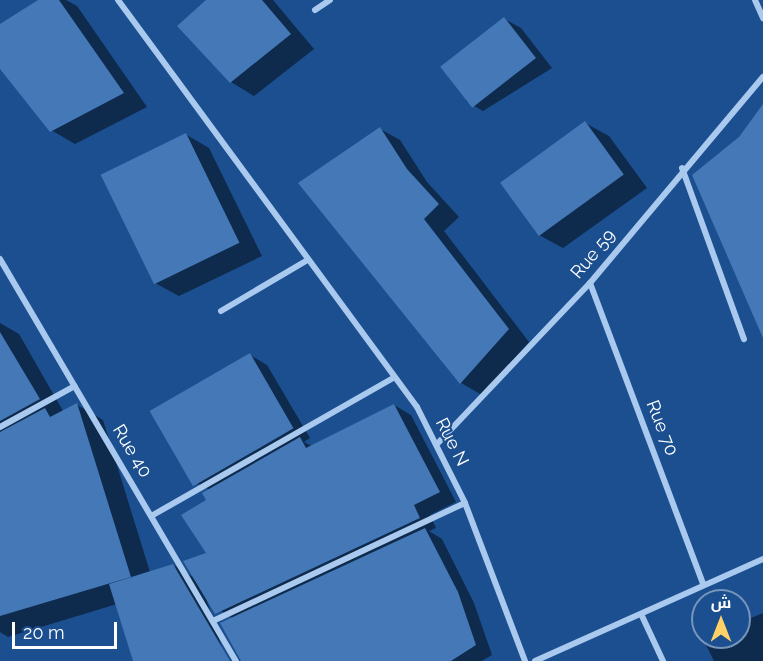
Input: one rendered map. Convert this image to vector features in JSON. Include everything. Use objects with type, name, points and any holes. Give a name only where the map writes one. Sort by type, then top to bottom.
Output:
[{"type":"street","name":"Rue N","points":[[118,0],[200,105],[306,261],[438,443],[465,503],[525,661]]},
{"type":"street","points":[[315,10],[330,0]]},
{"type":"street","points":[[755,0],[763,18]]},
{"type":"street","name":"Rue 59","points":[[438,443],[590,282],[682,168],[763,77]]},
{"type":"street","points":[[682,168],[744,339]]},
{"type":"street","name":"Rue 40","points":[[0,259],[215,620],[236,661]]},
{"type":"street","points":[[221,311],[306,261]]},
{"type":"street","name":"Rue 70","points":[[590,282],[703,585]]},
{"type":"street","points":[[153,515],[393,378]]},
{"type":"street","points":[[0,427],[75,386]]},
{"type":"street","points":[[215,620],[465,503]]},
{"type":"street","points":[[535,661],[642,616],[703,585],[763,559]]},
{"type":"street","points":[[642,616],[663,661]]},
{"type":"building","points":[[38,0],[59,0],[124,93],[50,132],[0,69],[0,24]]},
{"type":"building","points":[[206,0],[262,0],[291,34],[230,83],[177,26]]},
{"type":"building","points":[[504,17],[536,58],[472,108],[440,67]]},
{"type":"building","points":[[763,104],[763,338],[692,175],[739,137]]},
{"type":"building","points":[[585,121],[624,174],[539,236],[500,183]]},
{"type":"building","points":[[380,127],[407,169],[439,204],[424,219],[509,329],[460,384],[298,183]]},
{"type":"building","points":[[186,133],[239,243],[154,284],[101,175]]},
{"type":"building","points":[[0,332],[40,399],[0,421]]},
{"type":"building","points":[[250,353],[294,428],[193,486],[150,411]]},
{"type":"building","points":[[77,403],[131,577],[0,616],[0,432],[45,408],[50,417]]},
{"type":"building","points":[[394,404],[440,492],[414,505],[420,518],[215,614],[183,561],[206,553],[181,515],[206,500],[202,493],[300,437],[306,448]]},
{"type":"building","points":[[425,528],[458,592],[476,645],[451,661],[241,661],[220,623]]},
{"type":"building","points":[[173,564],[230,661],[133,661],[109,584]]}]
